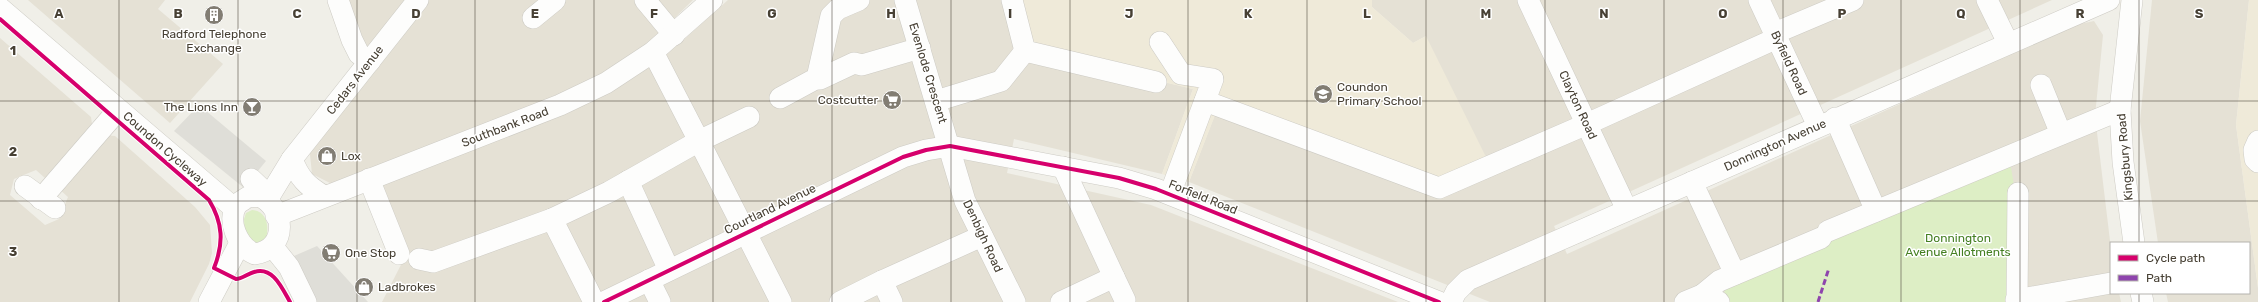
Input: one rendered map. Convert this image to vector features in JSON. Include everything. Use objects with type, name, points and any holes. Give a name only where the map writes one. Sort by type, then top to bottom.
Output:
[{"type":"street","points":[[338,0],[352,40],[359,54],[370,61]]},
{"type":"street","name":"Cedars Avenue","points":[[270,204],[292,159],[418,0]]},
{"type":"street","points":[[533,18],[555,0]]},
{"type":"street","points":[[645,0],[674,35]]},
{"type":"street","name":"Southbank Road","points":[[270,204],[324,196],[560,105],[606,83],[653,52],[712,0]]},
{"type":"street","points":[[817,78],[831,16],[838,8],[859,0]]},
{"type":"street","name":"Evenlode Crescent","points":[[905,0],[950,146]]},
{"type":"street","points":[[1012,0],[1025,51]]},
{"type":"street","name":"Clayton Road","points":[[1528,0],[1627,210]]},
{"type":"street","name":"Byfield Road","points":[[1759,0],[1776,35],[1827,122],[1876,211]]},
{"type":"street","points":[[1205,101],[1439,188],[1587,124],[1853,0]]},
{"type":"street","points":[[1987,0],[2008,43]]},
{"type":"street","name":"Donnington Avenue","points":[[1451,302],[1456,292],[1468,280],[2109,0]]},
{"type":"street","name":"Kingsbury Road","points":[[2133,0],[2120,110],[2123,162],[2134,242]]},
{"type":"street","points":[[7,7],[118,110],[234,208]]},
{"type":"street","points":[[1160,42],[1181,74],[1213,79],[1170,194]]},
{"type":"street","points":[[780,98],[817,78],[820,79],[854,63],[862,65],[920,48]]},
{"type":"street","points":[[1025,51],[1156,82]]},
{"type":"street","points":[[936,101],[1001,81],[1025,51]]},
{"type":"street","points":[[653,52],[747,231],[781,302]]},
{"type":"street","points":[[2041,85],[2061,134]]},
{"type":"street","points":[[25,186],[48,204],[118,110]]},
{"type":"street","points":[[1702,300],[1719,281],[1876,211],[2120,110]]},
{"type":"street","points":[[369,179],[409,257],[433,262],[552,219],[628,181],[699,141],[749,117]]},
{"type":"street","points":[[2258,141],[2254,150],[2255,159],[2258,162]]},
{"type":"street","name":"Forfield Road","points":[[950,146],[1119,178],[1170,194],[1430,300]]},
{"type":"street","name":"Courtland Avenue","points":[[604,302],[747,231],[903,157],[926,150],[950,146]]},
{"type":"street","name":"Denbigh Road","points":[[950,146],[965,201],[1014,302]]},
{"type":"street","points":[[292,159],[298,174],[304,182],[324,196]]},
{"type":"street","points":[[1063,167],[1125,300]]},
{"type":"street","points":[[251,180],[270,204],[279,237],[273,247],[256,254],[247,250],[240,243],[235,230],[234,208],[237,204],[248,197],[259,196],[270,204]]},
{"type":"street","points":[[628,181],[669,270]]},
{"type":"street","points":[[1692,182],[1735,274]]},
{"type":"street","points":[[2018,193],[2018,272],[2016,301],[2110,283]]},
{"type":"street","points":[[552,219],[594,302]]},
{"type":"street","points":[[840,302],[882,281],[982,236]]},
{"type":"street","points":[[209,302],[240,243]]},
{"type":"street","points":[[273,247],[289,267],[306,302]]},
{"type":"street","points":[[1061,302],[1114,277]]},
{"type":"street","points":[[649,280],[660,302]]},
{"type":"street","points":[[882,281],[892,302]]},
{"type":"shaded area","points":[[28,0],[165,0],[158,9],[223,64],[170,123]]},
{"type":"shaded area","points":[[343,0],[693,0],[645,47],[601,77],[334,185],[312,174],[309,145],[375,59],[361,50]]},
{"type":"shaded area","points":[[728,0],[1019,0],[1034,51],[1193,89],[1162,174],[1014,139],[1007,173],[1151,205],[1398,302],[382,302],[408,251],[375,185],[620,86],[679,44]]},
{"type":"shaded area","name":"Coundon Primary School","points":[[1019,0],[1372,0],[1372,7],[1413,43],[1426,36],[1487,159],[1436,182],[1221,100],[1189,182],[1162,174],[1193,89],[1034,51]]},
{"type":"shaded area","points":[[1372,0],[2052,0],[1554,226],[1567,254],[2075,25],[2094,21],[2103,35],[2095,116],[2110,242],[2110,294],[2119,294],[2121,302],[1490,302],[1189,182],[1221,99],[1436,182],[1426,36],[1413,43],[1372,7]]},
{"type":"shaded area","points":[[2152,0],[2249,0],[2236,125],[2258,288],[2258,302],[2168,302],[2166,294],[2250,294],[2250,242],[2158,242],[2140,121]]},
{"type":"shaded area","points":[[2249,0],[2258,0],[2258,288],[2236,125]]},
{"type":"shaded area","points":[[0,38],[91,117],[92,124],[45,178],[36,170],[14,179],[10,195],[45,225],[59,219],[68,197],[57,187],[105,135],[115,136],[195,207],[210,225],[212,253],[209,264],[190,302],[0,302]]},
{"type":"shaded area","points":[[199,105],[266,161],[244,188],[174,131]]},
{"type":"shaded area","points":[[317,246],[368,302],[317,302],[294,256]]},
{"type":"green space","name":"Donnington Avenue Allotments","points":[[2010,162],[2017,203],[2015,302],[1726,302],[1723,281]]},
{"type":"green space","points":[[252,210],[258,211],[262,214],[267,222],[267,233],[264,244],[245,241],[244,219],[246,213]]},
{"type":"marked path","points":[[1818,302],[1829,268]]},
{"type":"cycle path","name":"Coundon Cycleway","points":[[0,19],[209,200],[217,217],[221,242],[214,268],[236,279],[254,272],[267,272],[272,275],[280,285],[290,302]]},
{"type":"cycle path","points":[[604,302],[903,157],[926,150],[950,146],[1119,178],[1156,189],[1439,302]]},
{"type":"place","name":"Radford Telephone Exchange","points":[[214,15]]},
{"type":"place","name":"Coundon Primary School","points":[[1323,94]]},
{"type":"place","name":"Costcutter","points":[[892,100]]},
{"type":"place","name":"The Lions Inn","points":[[252,107]]},
{"type":"place","name":"Lox","points":[[327,156]]},
{"type":"place","name":"One Stop","points":[[331,253]]},
{"type":"place","name":"Ladbrokes","points":[[364,287]]}]
